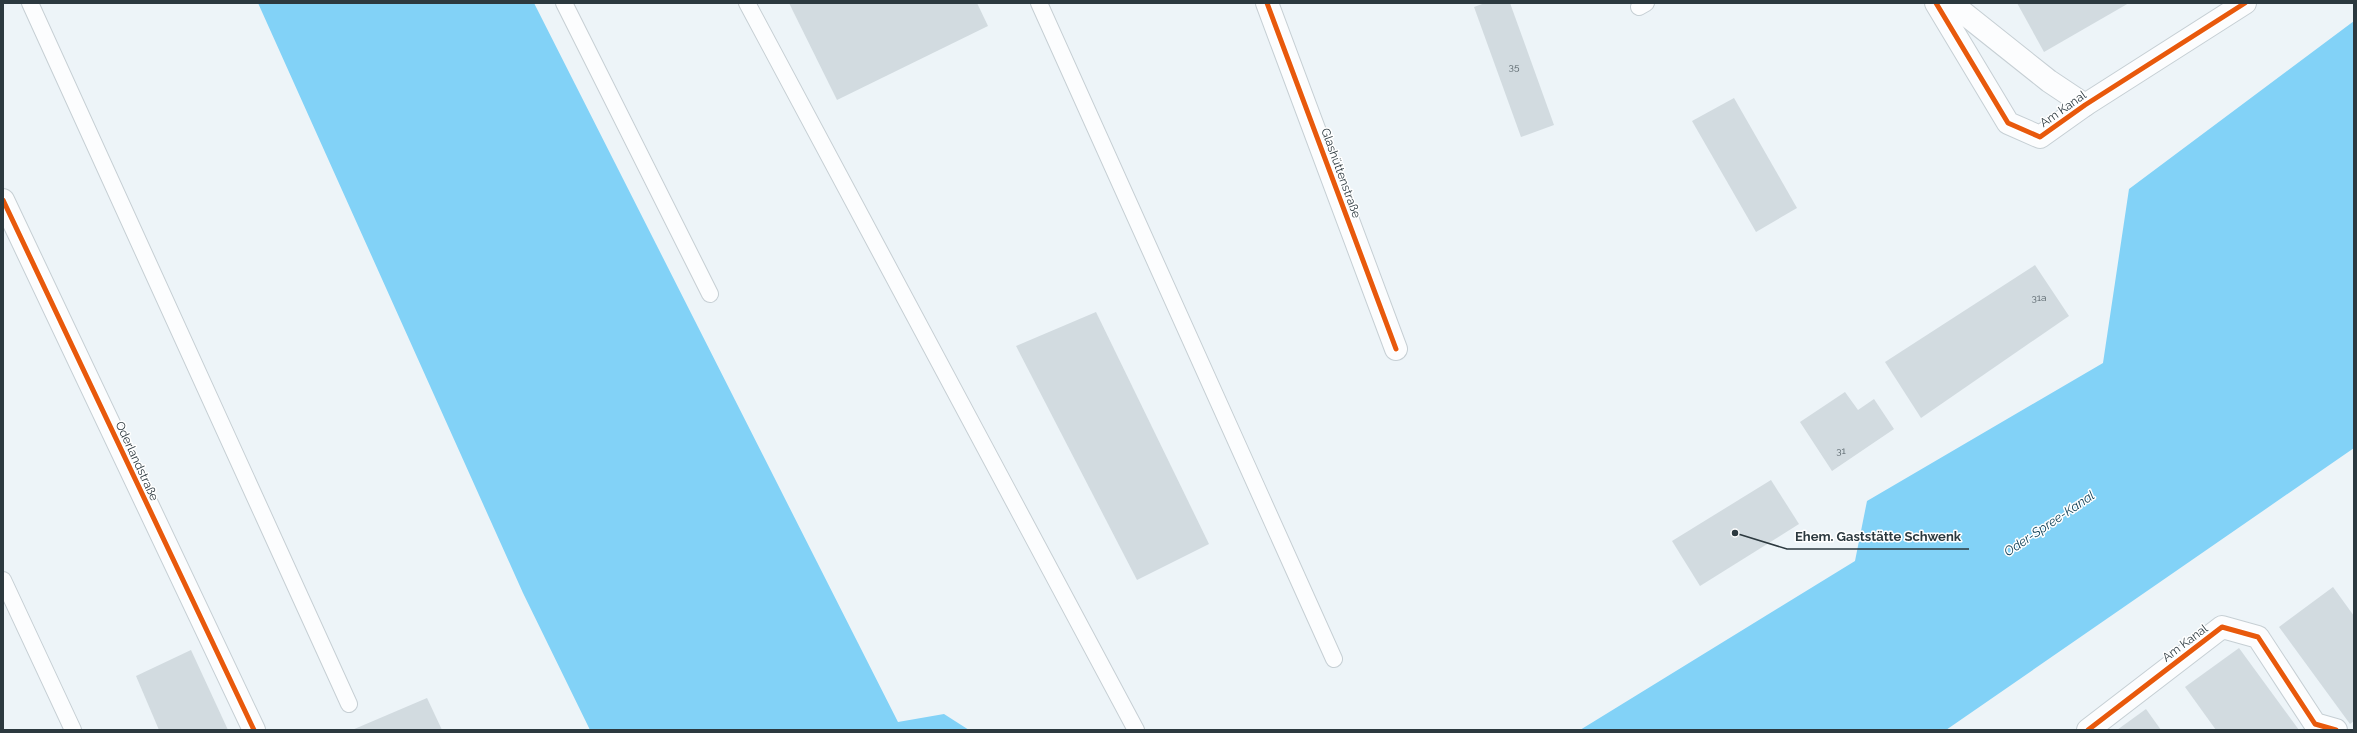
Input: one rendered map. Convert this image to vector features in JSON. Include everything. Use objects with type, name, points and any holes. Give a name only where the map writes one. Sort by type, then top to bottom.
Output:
[{"type":"street","name":"Glashüttenstraße","points":[[1267,3],[1396,349]]},
{"type":"street","name":"Am Kanal","points":[[1936,3],[2008,123],[2040,137],[2085,105],[2245,3]]},
{"type":"street","name":"Am Kanal","points":[[1952,3],[2049,80],[2085,105]]},
{"type":"street","name":"Oderlandstraße","points":[[3,200],[254,730]]},
{"type":"street","name":"Am Kanal","points":[[2088,730],[2222,627],[2258,637],[2315,724],[2336,730]]},
{"type":"lane","points":[[30,3],[349,704]]},
{"type":"lane","points":[[564,3],[710,294]]},
{"type":"lane","points":[[747,3],[1136,730]]},
{"type":"lane","points":[[1039,3],[1334,659]]},
{"type":"lane","points":[[3,580],[73,730]]},
{"type":"water","points":[[258,3],[534,3],[898,722],[944,714],[969,730],[590,730],[523,593]]},
{"type":"water","name":"Oder-Spree-Kanal","points":[[2354,21],[2354,448],[1946,730],[1580,730],[1855,561],[1867,501],[2103,363],[2129,189]]},
{"type":"building","points":[[789,3],[977,3],[988,26],[837,100]]},
{"type":"building","points":[[1485,3],[1510,3],[1554,125],[1521,137],[1474,7]]},
{"type":"building","points":[[2017,3],[2129,3],[2044,52]]},
{"type":"building","points":[[1734,98],[1797,208],[1756,232],[1692,121]]},
{"type":"building","points":[[2035,265],[2069,316],[1921,418],[1885,362]]},
{"type":"building","points":[[1096,312],[1209,544],[1137,580],[1016,346]]},
{"type":"building","points":[[1845,392],[1858,410],[1874,399],[1894,429],[1832,471],[1800,422]]},
{"type":"building","points":[[1771,480],[1799,524],[1700,586],[1672,541]]},
{"type":"building","points":[[2333,587],[2354,616],[2354,721],[2350,724],[2279,627]]},
{"type":"building","points":[[2239,648],[2299,730],[2216,730],[2185,687]]},
{"type":"building","points":[[191,650],[228,730],[159,730],[136,676]]},
{"type":"building","points":[[427,698],[442,730],[352,730]]},
{"type":"building","points":[[2146,709],[2161,730],[2117,730]]},
{"type":"cycle path","points":[[1267,3],[1396,349]]},
{"type":"cycle path","points":[[1936,3],[2008,123],[2040,137],[2085,105],[2245,3]]},
{"type":"cycle path","points":[[3,200],[254,730]]},
{"type":"cycle path","points":[[2088,730],[2222,627],[2258,637],[2315,724],[2336,730]]},
{"type":"place","name":"Ehem. Gaststätte Schwenk","points":[[1735,533]]}]
